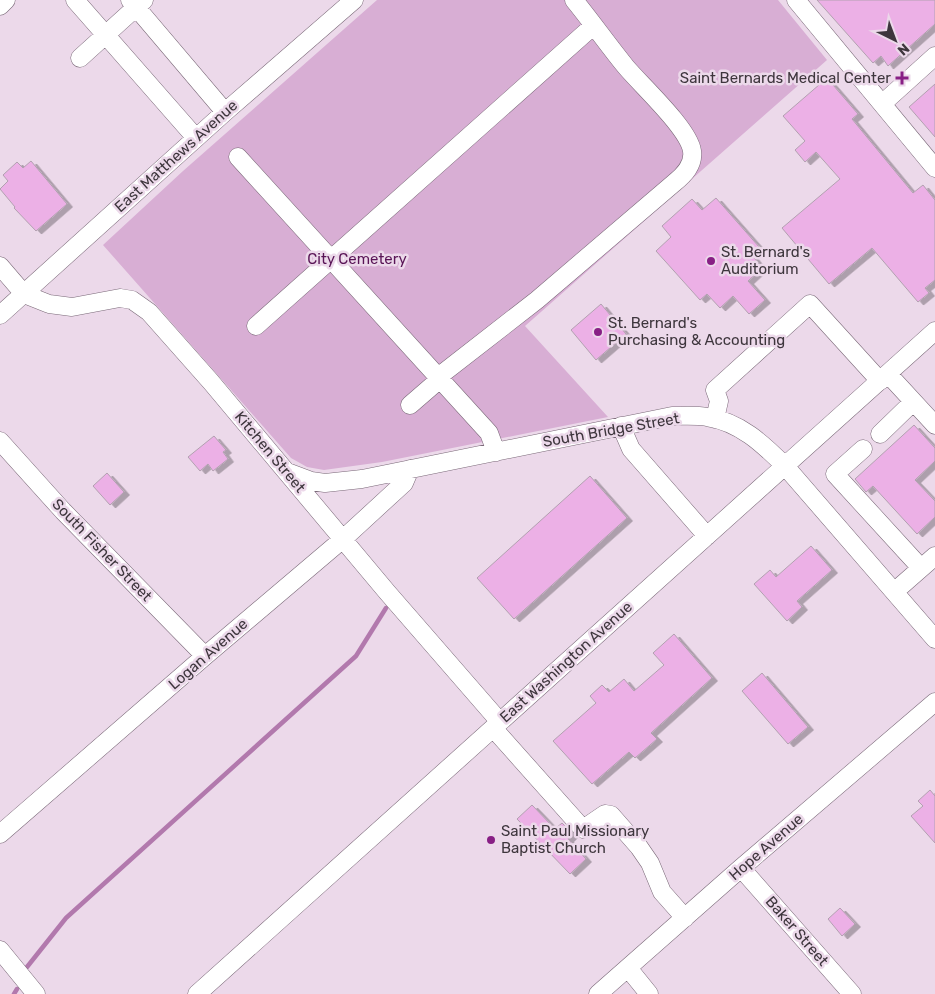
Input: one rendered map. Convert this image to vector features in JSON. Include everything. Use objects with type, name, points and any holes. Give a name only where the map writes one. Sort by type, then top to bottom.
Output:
[{"type":"street","points":[[0,6],[6,0]]},
{"type":"street","points":[[75,0],[196,138]]},
{"type":"street","points":[[410,405],[439,378],[537,300],[674,183],[685,173],[691,163],[693,154],[683,130],[633,75],[574,0]]},
{"type":"street","points":[[796,0],[935,168]]},
{"type":"street","points":[[80,58],[137,2],[225,112]]},
{"type":"street","name":"East Matthews Avenue","points":[[0,315],[347,2]]},
{"type":"street","points":[[256,326],[593,26]]},
{"type":"street","points":[[883,103],[935,56]]},
{"type":"street","points":[[238,158],[489,433],[496,452]]},
{"type":"street","name":"Kitchen Street","points":[[0,266],[24,294],[49,304],[72,307],[120,298],[132,300],[150,312],[287,472],[583,829],[605,814],[611,815],[639,847],[650,863],[662,892],[685,918]]},
{"type":"street","points":[[715,419],[719,401],[715,390],[810,304],[935,425]]},
{"type":"street","name":"East Washington Avenue","points":[[198,994],[935,331]]},
{"type":"street","points":[[880,434],[913,402]]},
{"type":"street","name":"South Bridge Street","points":[[287,472],[311,481],[325,483],[362,479],[672,416],[715,419],[744,430],[762,443],[785,466],[935,640]]},
{"type":"street","points":[[622,426],[631,450],[707,536]]},
{"type":"street","name":"South Fisher Street","points":[[0,441],[63,511],[205,656]]},
{"type":"street","points":[[863,449],[835,474],[921,568]]},
{"type":"street","name":"Logan Avenue","points":[[0,834],[205,656],[343,540],[404,483],[410,469]]},
{"type":"street","points":[[894,592],[935,556]]},
{"type":"street","name":"Hope Avenue","points":[[598,994],[741,868],[935,702]]},
{"type":"street","name":"Baker Street","points":[[741,868],[841,990]]},
{"type":"street","points":[[0,950],[36,994]]},
{"type":"street","points":[[628,968],[649,994]]},
{"type":"green space","name":"City Cemetery","points":[[377,0],[778,0],[827,60],[525,326],[608,417],[382,462],[324,470],[307,467],[291,458],[103,245],[183,171]]},
{"type":"building","points":[[817,0],[935,0],[935,24],[888,66],[881,56],[873,63]]},
{"type":"building","points":[[827,78],[858,114],[852,119],[913,193],[923,185],[935,200],[935,280],[925,288],[929,293],[918,302],[872,248],[829,284],[782,228],[840,179],[816,152],[805,162],[795,150],[805,141],[783,116]]},
{"type":"building","points":[[935,84],[935,137],[909,107]]},
{"type":"building","points":[[31,161],[67,204],[36,231],[14,208],[0,189],[8,181],[3,175],[17,162],[23,168]]},
{"type":"building","name":"St. Bernard's Auditorium","points":[[716,198],[760,248],[752,255],[762,268],[748,281],[765,300],[749,314],[733,296],[720,308],[707,294],[700,300],[656,251],[671,237],[662,226],[692,199],[702,210]]},
{"type":"building","name":"St. Bernard's Purchasing & Accounting","points":[[601,304],[626,334],[596,360],[571,330]]},
{"type":"building","points":[[914,425],[935,448],[935,461],[915,480],[935,501],[935,517],[917,534],[873,486],[866,492],[855,479]]},
{"type":"building","points":[[214,436],[226,450],[223,452],[228,459],[213,471],[208,464],[200,471],[188,457]]},
{"type":"building","points":[[107,473],[124,492],[110,505],[93,486]]},
{"type":"building","points":[[590,476],[627,518],[514,619],[477,578]]},
{"type":"building","points":[[811,546],[832,570],[797,601],[802,607],[787,621],[754,584],[770,570],[776,577]]},
{"type":"building","points":[[674,634],[712,678],[651,733],[657,739],[635,758],[629,752],[592,784],[553,741],[596,703],[590,696],[602,685],[609,692],[624,679],[634,691],[664,665],[653,653]]},
{"type":"building","points":[[762,673],[808,727],[788,744],[742,691]]},
{"type":"building","points":[[930,790],[935,796],[935,843],[911,816],[923,806],[918,801]]},
{"type":"building","points":[[532,805],[555,829],[562,823],[573,834],[568,839],[586,859],[570,874],[517,819]]},
{"type":"building","points":[[840,908],[855,924],[842,936],[828,919]]},
{"type":"waterway","points":[[27,967],[66,918],[356,656],[386,608]]},
{"type":"waterway","points":[[14,994],[17,989]]},
{"type":"place","name":"Saint Bernards Medical Center","points":[[902,78]]},
{"type":"place","name":"St. Bernard's Auditorium","points":[[711,261]]},
{"type":"place","name":"St. Bernard's Purchasing & Accounting","points":[[598,332]]},
{"type":"place","name":"Saint Paul Missionary Baptist Church","points":[[491,840]]}]
